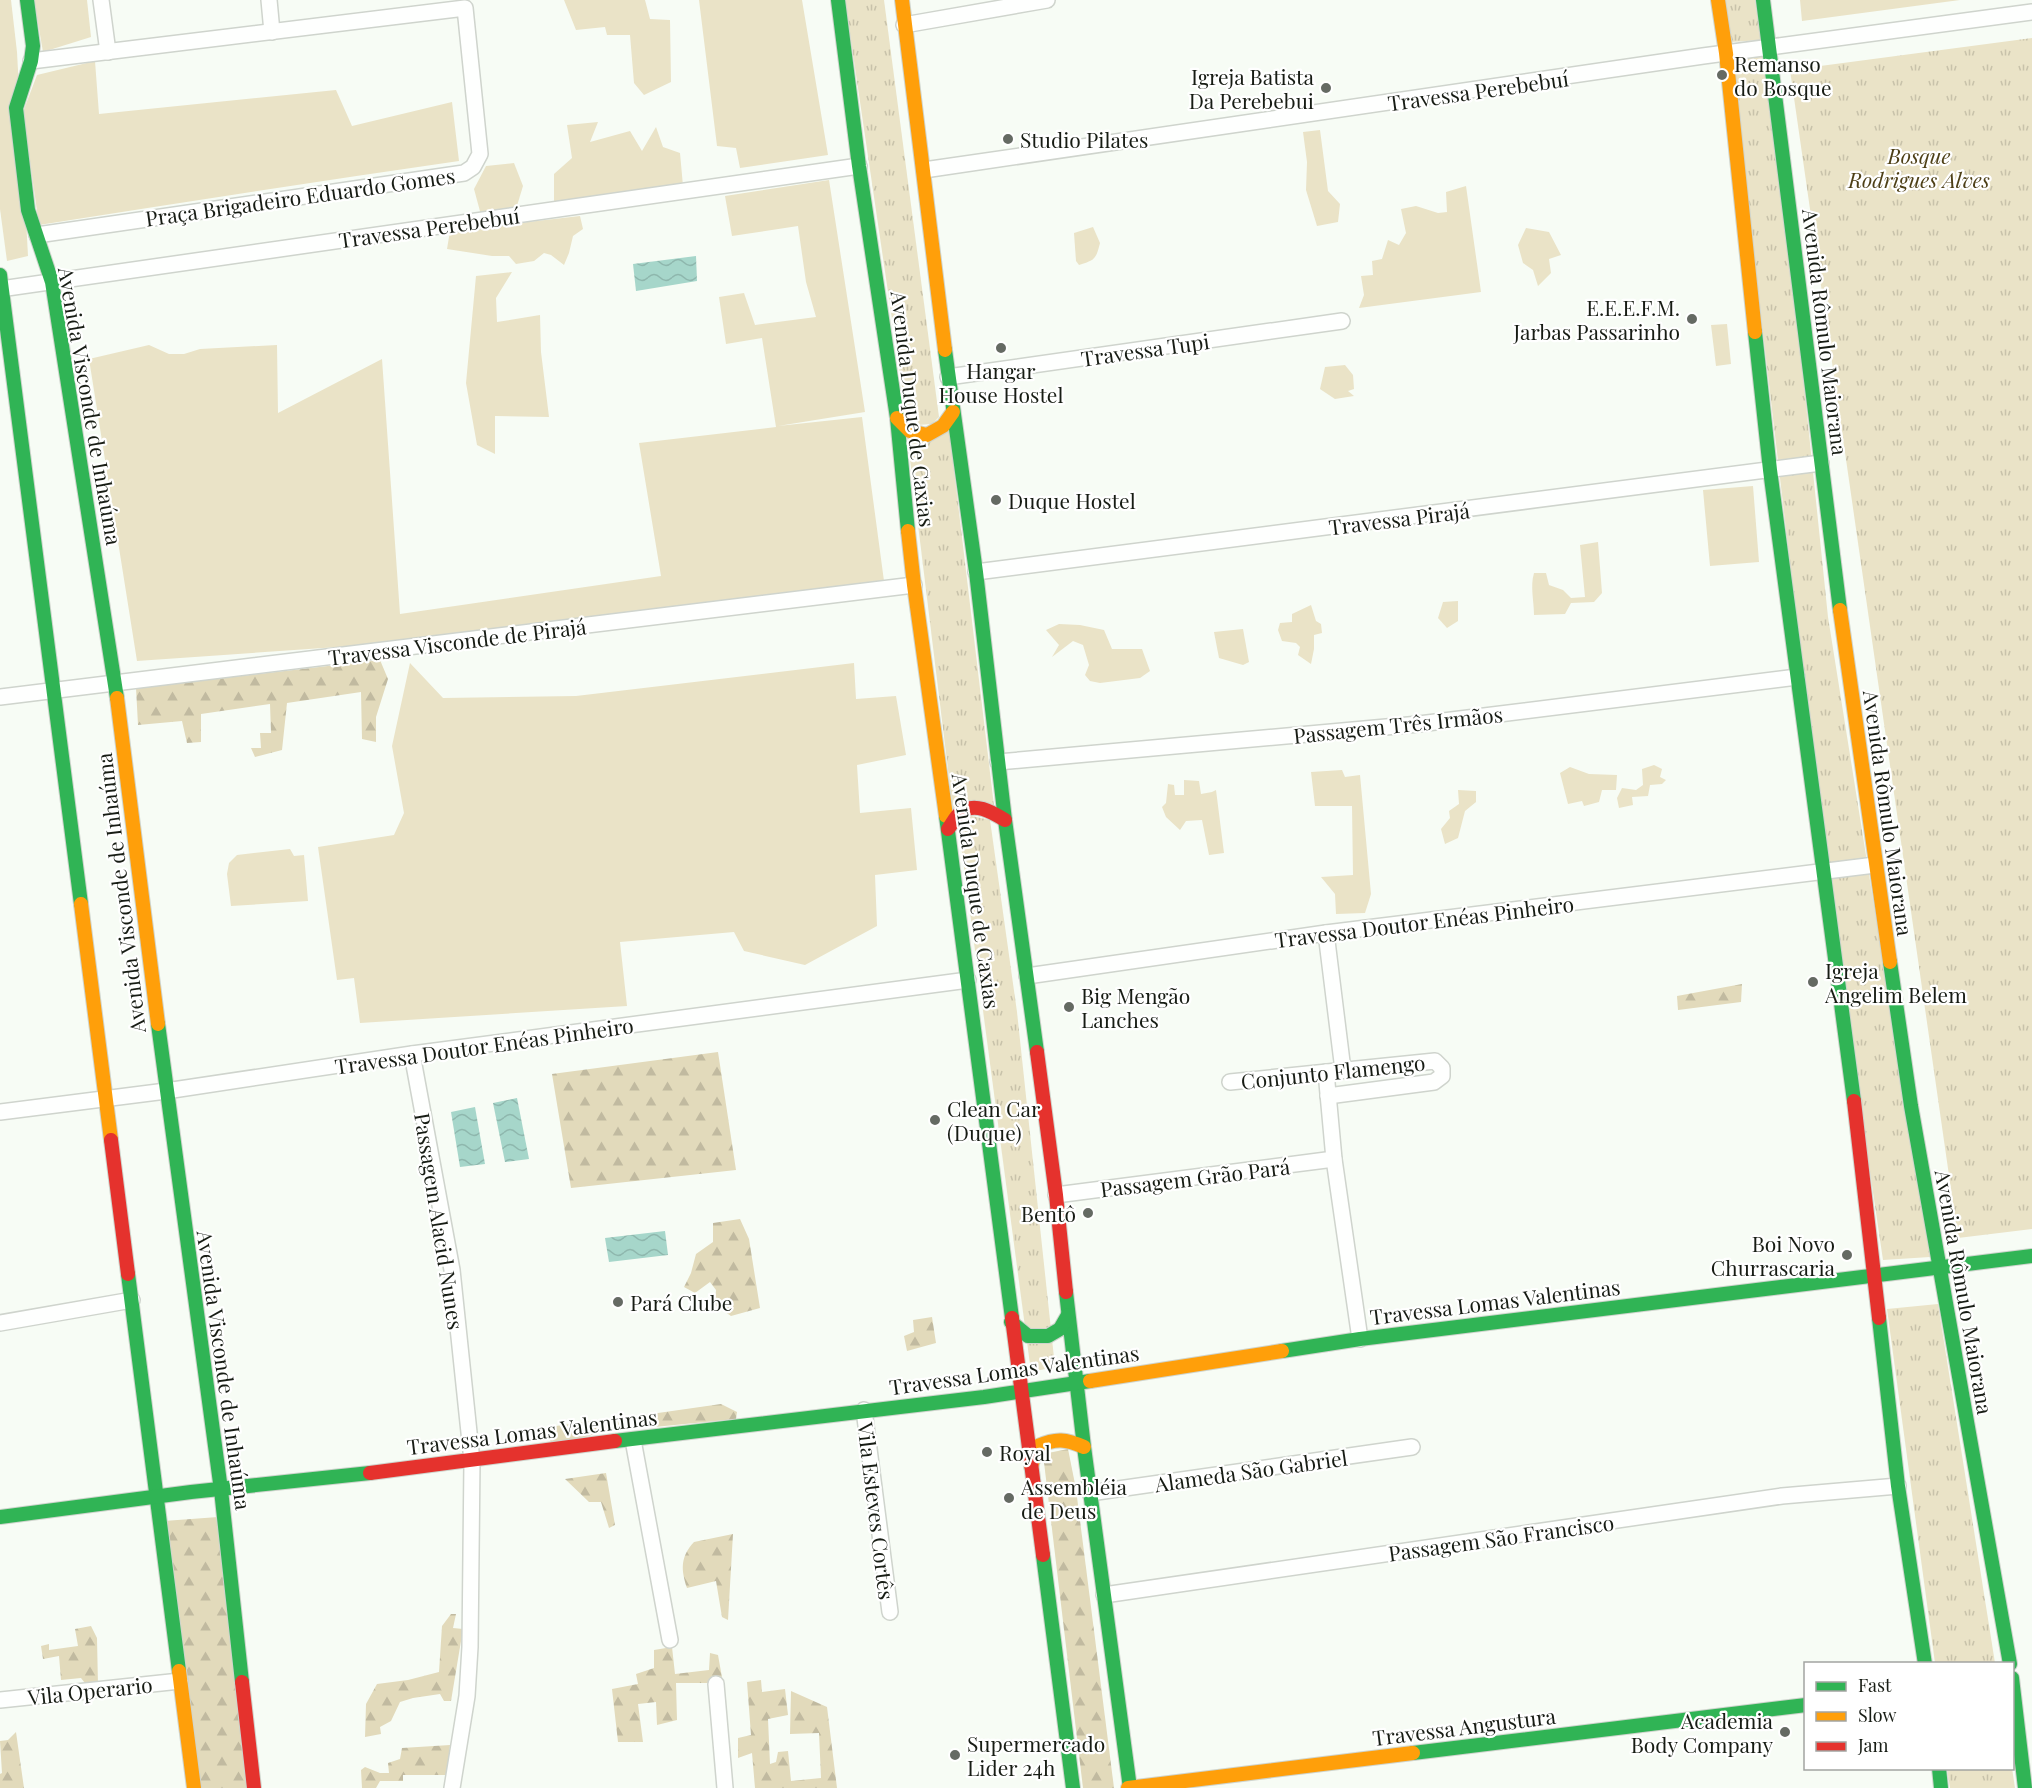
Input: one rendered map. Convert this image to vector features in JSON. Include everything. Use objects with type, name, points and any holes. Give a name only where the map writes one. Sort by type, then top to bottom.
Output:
[{"type":"street","name":"Avenida Visconde de Inhaúma","points":[[27,0],[33,46],[31,62],[16,108],[28,210],[52,282],[116,683],[165,1091],[221,1490],[254,1788]]},
{"type":"street","points":[[101,0],[108,52]]},
{"type":"street","points":[[269,0],[272,32]]},
{"type":"street","name":"Avenida Duque de Caxias","points":[[838,0],[859,166],[897,418],[914,585],[1073,1788]]},
{"type":"street","name":"Avenida Duque de Caxias","points":[[902,0],[948,377],[976,572],[1005,820],[1056,1195],[1084,1447],[1129,1788]]},
{"type":"street","points":[[904,25],[1047,0]]},
{"type":"street","points":[[1718,0],[1726,53],[1770,470],[1821,871],[1876,1274],[1898,1486],[1925,1662]]},
{"type":"street","name":"Avenida Rômulo Maiorana","points":[[1762,0],[1875,865],[1911,1106],[2010,1662]]},
{"type":"street","name":"Praça Brigadeiro Eduardo Gomes","points":[[31,62],[272,32],[470,4],[480,154],[473,167],[464,173],[37,235]]},
{"type":"street","name":"Travessa Perebebuí","points":[[924,170],[1726,53],[2032,12]]},
{"type":"street","name":"Travessa Perebebuí","points":[[1,284],[52,282],[859,166]]},
{"type":"street","name":"Avenida Visconde de Inhaúma","points":[[1,284],[194,1788]]},
{"type":"street","name":"Travessa Tupi","points":[[948,377],[1342,321]]},
{"type":"street","points":[[897,418],[910,431],[927,435],[943,426],[953,412]]},
{"type":"street","name":"Travessa Pirajá","points":[[976,572],[1821,463]]},
{"type":"street","name":"Travessa Visconde de Pirajá","points":[[0,697],[914,585]]},
{"type":"street","name":"Passagem Três Irmãos","points":[[998,762],[1419,724],[1797,677]]},
{"type":"street","points":[[948,830],[960,813],[972,808],[990,810],[1005,820]]},
{"type":"street","name":"Travessa Doutor Enéas Pinheiro","points":[[1027,976],[1326,933],[1875,865]]},
{"type":"street","points":[[1326,933],[1343,1070]]},
{"type":"street","name":"Travessa Doutor Enéas Pinheiro","points":[[0,1112],[165,1091],[412,1054],[968,980]]},
{"type":"street","name":"Passagem Alacid Nunes","points":[[412,1054],[452,1269],[472,1461],[470,1647],[467,1696],[452,1788]]},
{"type":"street","name":"Conjunto Flamengo","points":[[1230,1082],[1435,1061],[1442,1068],[1442,1076],[1434,1082],[1328,1096]]},
{"type":"street","points":[[1326,1072],[1334,1159],[1360,1339]]},
{"type":"street","name":"Passagem Grão Pará","points":[[1056,1195],[1334,1159]]},
{"type":"street","name":"Travessa Lomas Valentinas","points":[[0,1517],[157,1496],[472,1461],[864,1410],[984,1397],[1360,1339],[2032,1256]]},
{"type":"street","points":[[0,1323],[132,1300]]},
{"type":"street","points":[[1011,1322],[1029,1336],[1048,1336],[1060,1329],[1068,1315]]},
{"type":"street","name":"Vila Esteves Cortês","points":[[864,1410],[890,1612]]},
{"type":"street","points":[[1031,1466],[1038,1446],[1053,1439],[1069,1439],[1084,1447]]},
{"type":"street","points":[[633,1440],[670,1640]]},
{"type":"street","name":"Alameda São Gabriel","points":[[1090,1494],[1412,1447]]},
{"type":"street","name":"Passagem São Francisco","points":[[1104,1595],[1782,1496],[1898,1486]]},
{"type":"street","points":[[2015,1679],[2025,1788]]},
{"type":"street","name":"Vila Operario","points":[[0,1700],[180,1681]]},
{"type":"street","points":[[716,1684],[725,1788]]},
{"type":"street","name":"Travessa Angustura","points":[[1129,1788],[1804,1705]]},
{"type":"street","points":[[1939,1770],[1941,1788]]},
{"type":"green space","points":[[0,0],[11,0],[17,52],[28,256],[7,261],[0,209]]},
{"type":"green space","points":[[34,0],[87,0],[91,37],[43,52]]},
{"type":"green space","points":[[564,0],[645,0],[650,19],[670,20],[671,82],[644,95],[634,83],[630,35],[607,35],[605,27],[576,30]]},
{"type":"green space","points":[[699,0],[802,0],[828,155],[740,168],[736,148],[717,146]]},
{"type":"green space","points":[[845,0],[884,0],[939,417],[932,424],[917,425],[906,414]]},
{"type":"green space","points":[[1725,0],[1755,0],[1761,40],[1731,42]]},
{"type":"green space","points":[[1800,0],[1960,0],[1802,21]]},
{"type":"green space","name":"Bosque Rodrigues Alves","points":[[2032,38],[2032,1229],[1958,1238],[1790,70]]},
{"type":"green space","points":[[1764,54],[1804,385],[1828,617],[1930,1257],[1883,1260],[1827,880],[1731,59]]},
{"type":"green space","points":[[95,61],[99,114],[336,90],[352,126],[452,102],[459,161],[39,225],[23,112],[37,75]]},
{"type":"green space","points":[[598,122],[590,142],[630,131],[642,151],[656,127],[663,147],[680,153],[683,186],[554,203],[554,174],[572,158],[567,125]]},
{"type":"green space","points":[[1320,130],[1328,191],[1340,204],[1338,222],[1317,226],[1306,190],[1307,162],[1303,132]]},
{"type":"green space","points":[[514,163],[523,186],[516,209],[481,215],[474,189],[486,166]]},
{"type":"green space","points":[[829,180],[865,412],[778,426],[862,417],[884,581],[396,643],[137,661],[89,359],[149,345],[169,354],[184,354],[200,349],[277,345],[278,413],[382,359],[400,614],[661,576],[639,443],[776,427],[762,338],[726,344],[719,297],[744,293],[755,325],[816,317],[806,282],[798,226],[732,236],[725,196]]},
{"type":"green space","points":[[1466,186],[1481,292],[1359,308],[1364,295],[1361,276],[1373,275],[1372,261],[1382,259],[1388,240],[1399,245],[1406,233],[1401,209],[1416,206],[1438,213],[1447,212],[1446,192]]},
{"type":"green space","points":[[580,216],[583,229],[573,236],[564,265],[551,255],[544,253],[534,261],[516,264],[509,256],[492,256],[447,249],[450,231]]},
{"type":"green space","points":[[1093,227],[1100,243],[1097,252],[1092,260],[1079,265],[1076,261],[1074,233]]},
{"type":"green space","points":[[1526,228],[1549,232],[1561,255],[1549,259],[1551,273],[1538,286],[1533,270],[1523,263],[1518,245]]},
{"type":"green space","points":[[512,272],[496,298],[497,322],[540,315],[541,352],[549,417],[495,416],[495,454],[477,445],[466,383],[476,276]]},
{"type":"green space","points":[[1727,324],[1731,364],[1716,366],[1711,325]]},
{"type":"green space","points":[[1345,365],[1353,375],[1354,389],[1348,391],[1354,396],[1335,399],[1320,389],[1325,367]]},
{"type":"green space","points":[[949,428],[994,806],[953,810],[907,435]]},
{"type":"green space","points":[[1753,486],[1759,562],[1710,566],[1703,490]]},
{"type":"green space","points":[[1598,542],[1602,593],[1594,602],[1571,603],[1565,614],[1534,615],[1532,588],[1534,573],[1546,573],[1549,585],[1563,590],[1571,598],[1585,597],[1580,545]]},
{"type":"green space","points":[[1458,601],[1458,621],[1447,628],[1438,618],[1443,602]]},
{"type":"green space","points":[[1311,605],[1316,621],[1321,624],[1322,633],[1314,635],[1311,664],[1298,655],[1300,647],[1296,643],[1282,641],[1278,630],[1280,623],[1292,622],[1292,614]]},
{"type":"green space","points":[[1059,624],[1104,630],[1112,649],[1142,649],[1150,671],[1140,678],[1100,683],[1090,681],[1085,675],[1089,665],[1083,645],[1073,641],[1052,657],[1059,645],[1046,630]]},
{"type":"green space","points":[[1243,629],[1249,662],[1243,665],[1219,658],[1214,632]]},
{"type":"green space","points":[[380,660],[388,679],[376,717],[376,742],[362,739],[361,692],[287,703],[282,750],[255,757],[251,748],[261,748],[260,733],[271,733],[270,704],[201,714],[201,742],[187,743],[182,721],[138,725],[136,688]]},
{"type":"green space","points":[[410,663],[443,698],[576,696],[854,663],[856,699],[896,696],[906,755],[857,765],[860,813],[911,808],[917,870],[875,875],[877,926],[805,965],[744,951],[734,932],[620,942],[627,1006],[360,1023],[354,978],[337,980],[318,847],[394,835],[404,813],[392,746]]},
{"type":"green space","points":[[1654,765],[1662,769],[1660,777],[1666,780],[1662,784],[1650,785],[1648,796],[1632,797],[1633,805],[1619,808],[1617,798],[1622,788],[1636,790],[1643,785],[1642,769]]},
{"type":"green space","points":[[1570,767],[1589,774],[1617,775],[1616,790],[1602,790],[1599,802],[1584,806],[1582,801],[1568,804],[1560,773]]},
{"type":"green space","points":[[1342,770],[1345,777],[1360,775],[1371,894],[1365,913],[1336,914],[1335,894],[1321,877],[1353,875],[1352,806],[1315,806],[1311,772]]},
{"type":"green space","points":[[1184,780],[1199,781],[1201,794],[1216,790],[1224,853],[1209,855],[1202,820],[1186,821],[1180,830],[1166,817],[1162,807],[1166,803],[1168,784],[1174,785],[1175,795],[1184,795]]},
{"type":"green space","points":[[1458,790],[1476,791],[1476,802],[1465,811],[1458,838],[1445,844],[1441,829],[1450,818],[1449,811],[1459,804]]},
{"type":"green space","points":[[967,815],[990,820],[1017,1012],[1055,1367],[1031,1372],[959,830]]},
{"type":"green space","points":[[290,849],[294,856],[304,855],[308,901],[231,906],[227,874],[229,863],[237,855]]},
{"type":"green space","points":[[1742,984],[1741,1002],[1678,1010],[1677,996]]},
{"type":"green space","points":[[718,1052],[736,1170],[571,1188],[552,1074]]},
{"type":"green space","points":[[740,1219],[749,1239],[760,1308],[731,1316],[715,1305],[716,1290],[710,1282],[695,1293],[684,1287],[696,1254],[713,1242],[713,1223]]},
{"type":"green space","points":[[1938,1304],[1995,1662],[1935,1662],[1887,1309]]},
{"type":"green space","points":[[932,1317],[936,1343],[907,1351],[904,1336],[914,1332],[913,1320]]},
{"type":"green space","points":[[721,1404],[737,1412],[736,1419],[634,1429],[637,1416]]},
{"type":"green space","points":[[617,1417],[619,1425],[606,1431],[553,1446],[549,1438],[549,1427]]},
{"type":"green space","points":[[1068,1449],[1076,1489],[1114,1788],[1083,1788],[1043,1454]]},
{"type":"green space","points":[[606,1473],[615,1525],[609,1528],[601,1502],[589,1502],[565,1479]]},
{"type":"green space","points":[[218,1517],[253,1788],[199,1788],[164,1521]]},
{"type":"green space","points":[[733,1534],[728,1620],[722,1617],[716,1581],[687,1588],[683,1564],[686,1553],[694,1542]]},
{"type":"green space","points":[[451,1614],[456,1614],[453,1628],[463,1629],[451,1701],[444,1701],[440,1694],[400,1702],[391,1721],[380,1727],[381,1734],[365,1737],[366,1704],[377,1684],[408,1680],[439,1672],[442,1626]]},
{"type":"green space","points":[[91,1626],[97,1638],[98,1686],[88,1687],[81,1678],[61,1680],[59,1656],[43,1659],[41,1646],[49,1644],[49,1650],[78,1646],[75,1629]]},
{"type":"green space","points":[[672,1647],[675,1674],[709,1670],[710,1653],[718,1655],[723,1683],[676,1683],[677,1720],[657,1725],[656,1702],[638,1704],[643,1742],[618,1742],[612,1689],[638,1684],[636,1674],[654,1668],[654,1650]]},
{"type":"green space","points":[[761,1680],[762,1692],[785,1689],[788,1715],[768,1719],[770,1764],[776,1762],[778,1752],[788,1751],[791,1781],[821,1778],[819,1733],[790,1734],[791,1691],[827,1707],[837,1788],[755,1788],[752,1753],[738,1758],[738,1738],[751,1735],[747,1682]]},
{"type":"green space","points":[[16,1732],[24,1788],[0,1788],[0,1774],[2,1773],[0,1741],[8,1740]]},
{"type":"green space","points":[[450,1745],[447,1775],[403,1775],[403,1781],[380,1781],[376,1788],[362,1788],[361,1770],[365,1767],[380,1773],[389,1773],[388,1763],[400,1759],[402,1748]]},
{"type":"green space","points":[[1947,1770],[2012,1770],[2015,1788],[1950,1788]]},
{"type":"water","points":[[696,256],[697,281],[636,291],[633,264]]},
{"type":"water","points":[[517,1098],[529,1159],[505,1162],[493,1103]]},
{"type":"water","points":[[475,1107],[485,1164],[460,1167],[451,1112]]},
{"type":"water","points":[[665,1231],[668,1255],[609,1262],[605,1238]]},
{"type":"traffic: fast","points":[[27,0],[33,46],[31,61],[16,108],[28,210],[52,282],[117,698]]},
{"type":"traffic: fast","points":[[838,0],[859,166],[897,418],[908,531]]},
{"type":"traffic: fast","points":[[1763,0],[1840,610]]},
{"type":"traffic: fast","points":[[0,275],[81,904]]},
{"type":"traffic: fast","points":[[1755,332],[1770,470],[1854,1101]]},
{"type":"traffic: fast","points":[[945,350],[976,572],[1005,820],[1037,1052]]},
{"type":"traffic: fast","points":[[946,816],[1012,1318]]},
{"type":"traffic: fast","points":[[1890,962],[1911,1106],[2010,1662]]},
{"type":"traffic: fast","points":[[158,1024],[221,1490],[242,1682]]},
{"type":"traffic: fast","points":[[1282,1351],[1360,1339],[2032,1256]]},
{"type":"traffic: fast","points":[[128,1274],[179,1671]]},
{"type":"traffic: fast","points":[[1066,1292],[1084,1447],[1130,1788]]},
{"type":"traffic: fast","points":[[1011,1322],[1028,1336],[1048,1336],[1060,1329],[1068,1315]]},
{"type":"traffic: fast","points":[[1879,1318],[1898,1486],[1925,1662]]},
{"type":"traffic: fast","points":[[615,1441],[984,1397],[1090,1381]]},
{"type":"traffic: fast","points":[[0,1517],[191,1492],[370,1473]]},
{"type":"traffic: fast","points":[[1043,1555],[1073,1788]]},
{"type":"traffic: fast","points":[[2014,1695],[2025,1788]]},
{"type":"traffic: fast","points":[[1413,1753],[1804,1705]]},
{"type":"traffic: fast","points":[[1939,1770],[1941,1788]]},
{"type":"traffic: slow","points":[[902,0],[945,350]]},
{"type":"traffic: slow","points":[[1718,0],[1726,53],[1755,332]]},
{"type":"traffic: slow","points":[[897,418],[910,431],[927,435],[943,426],[953,412]]},
{"type":"traffic: slow","points":[[908,531],[946,816]]},
{"type":"traffic: slow","points":[[1840,610],[1890,962]]},
{"type":"traffic: slow","points":[[117,698],[158,1024]]},
{"type":"traffic: slow","points":[[81,904],[111,1140]]},
{"type":"traffic: slow","points":[[1090,1381],[1282,1351]]},
{"type":"traffic: slow","points":[[1031,1466],[1038,1446],[1044,1443],[1061,1440],[1084,1447]]},
{"type":"traffic: slow","points":[[179,1671],[194,1788]]},
{"type":"traffic: slow","points":[[1128,1788],[1413,1753]]},
{"type":"traffic: jam","points":[[948,829],[958,815],[971,808],[983,809],[1005,820]]},
{"type":"traffic: jam","points":[[1037,1052],[1066,1292]]},
{"type":"traffic: jam","points":[[1854,1101],[1879,1318]]},
{"type":"traffic: jam","points":[[111,1140],[128,1274]]},
{"type":"traffic: jam","points":[[1012,1318],[1043,1555]]},
{"type":"traffic: jam","points":[[370,1473],[615,1441]]},
{"type":"traffic: jam","points":[[242,1682],[254,1788]]},
{"type":"place","name":"Remanso do Bosque","points":[[1722,75]]},
{"type":"place","name":"Igreja Batista Da Perebebui","points":[[1326,88]]},
{"type":"place","name":"Studio Pilates","points":[[1008,139]]},
{"type":"place","name":"E.E.E.F.M. Jarbas Passarinho","points":[[1692,319]]},
{"type":"place","name":"Hangar House Hostel","points":[[1001,348]]},
{"type":"place","name":"Duque Hostel","points":[[996,500]]},
{"type":"place","name":"Igreja Angelim Belem","points":[[1813,982]]},
{"type":"place","name":"Big Mengão Lanches","points":[[1069,1007]]},
{"type":"place","name":"Clean Car (Duque)","points":[[935,1120]]},
{"type":"place","name":"Bentô","points":[[1088,1213]]},
{"type":"place","name":"Boi Novo Churrascaria","points":[[1847,1255]]},
{"type":"place","name":"Pará Clube","points":[[618,1302]]},
{"type":"place","name":"Royal","points":[[987,1452]]},
{"type":"place","name":"Assembléia de Deus","points":[[1009,1498]]},
{"type":"place","name":"Academia Body Company","points":[[1785,1732]]},
{"type":"place","name":"Supermercado Lider 24h","points":[[955,1755]]}]
